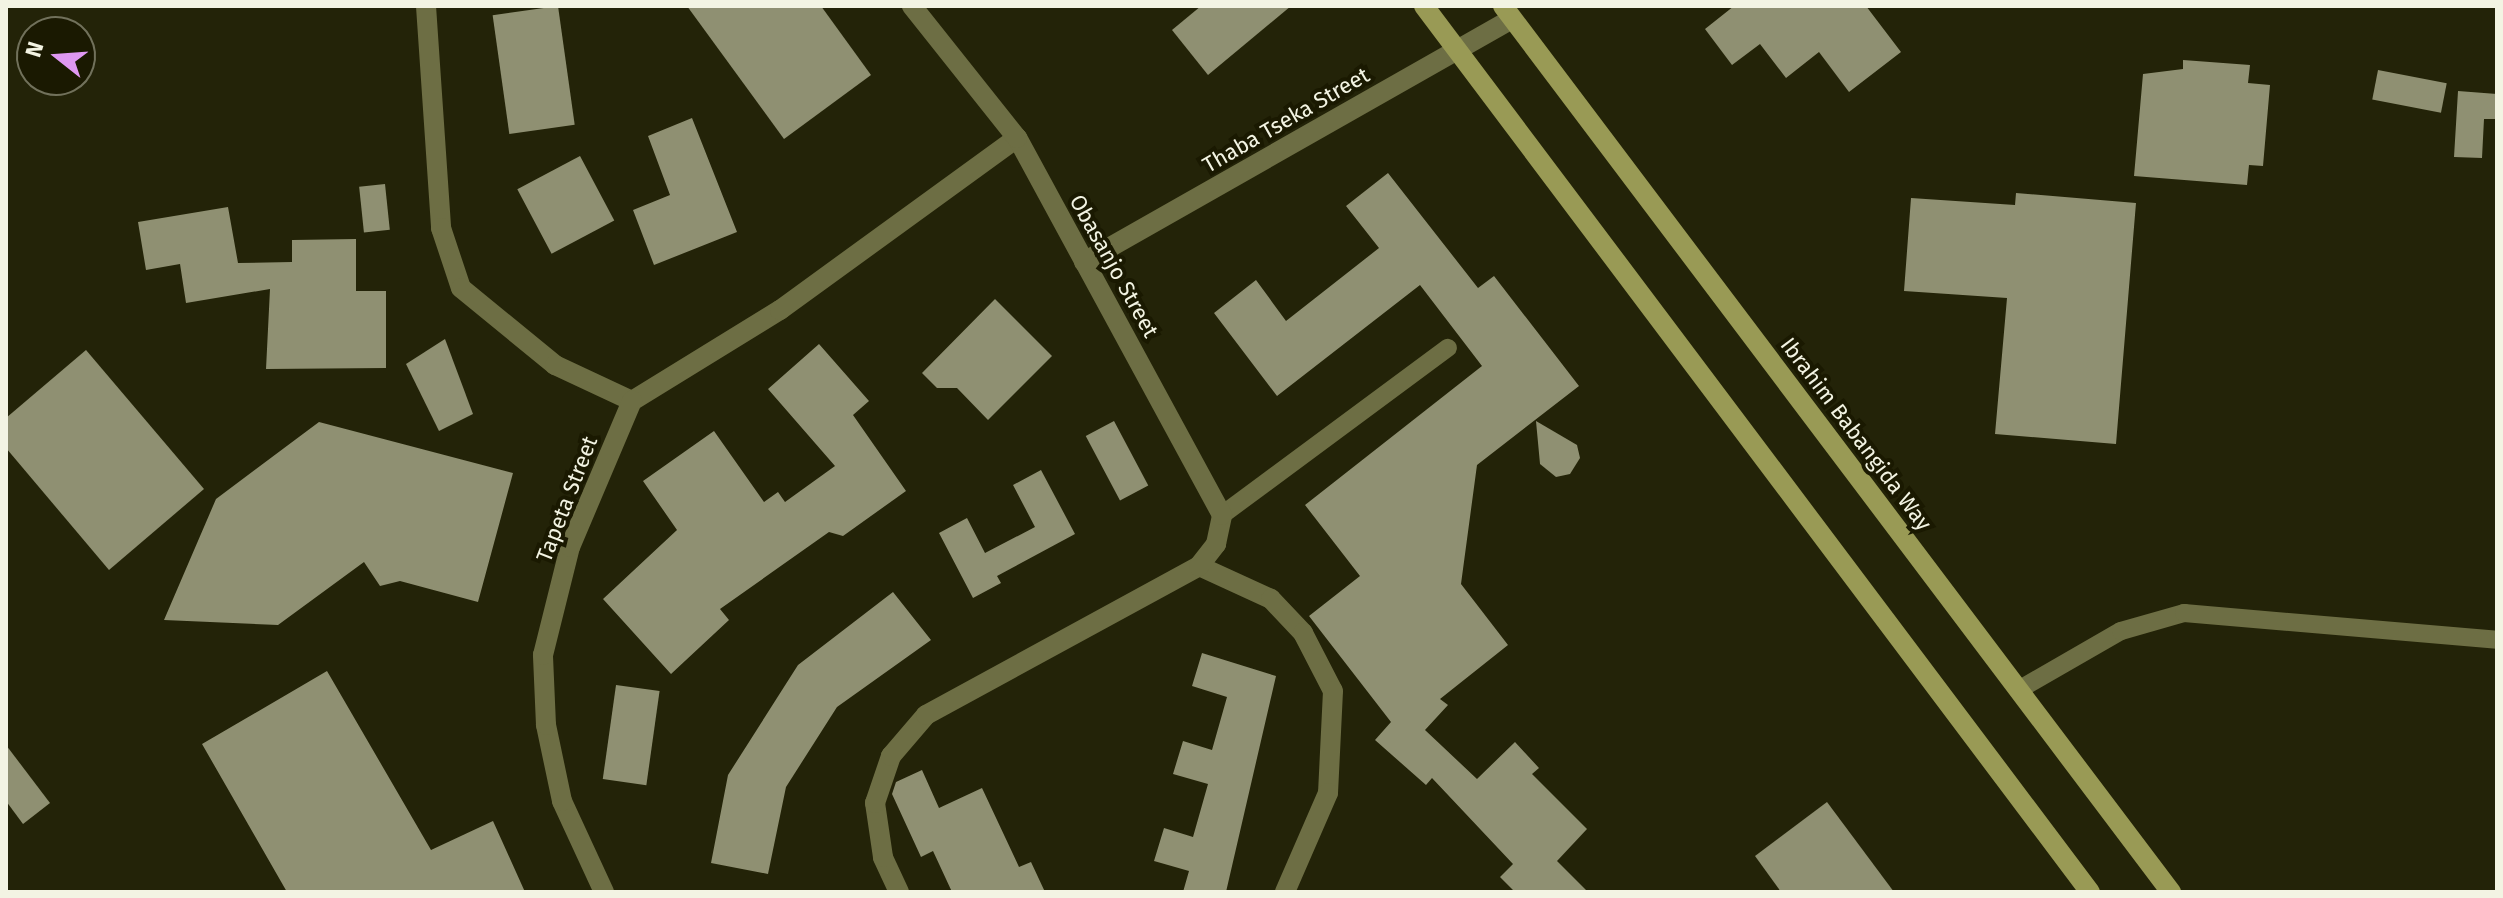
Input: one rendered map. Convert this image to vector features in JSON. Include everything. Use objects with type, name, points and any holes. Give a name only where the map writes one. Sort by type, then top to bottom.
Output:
[{"type":"main road","points":[[1424,6],[2090,892]]},
{"type":"main road","name":"Ibrahim Babangida Way","points":[[1508,13],[2171,892]]},
{"type":"street","points":[[426,6],[441,228],[461,288],[555,365],[632,401],[780,310],[1017,138]]},
{"type":"street","name":"Obasanjo Street","points":[[912,6],[1017,138],[1222,515]]},
{"type":"street","name":"Thaba Tseka Street","points":[[1084,262],[1508,13]]},
{"type":"street","name":"Tapeta Street","points":[[604,892],[562,801],[546,725],[543,655],[570,547],[632,401]]},
{"type":"street","points":[[899,892],[883,857],[875,803],[891,756],[926,715],[1199,566],[1216,544],[1222,515]]},
{"type":"street","points":[[1199,566],[1271,599],[1316,653],[1333,691],[1328,793],[1285,892]]},
{"type":"lane","points":[[1222,515],[1448,348]]},
{"type":"lane","points":[[2020,689],[2121,631],[2184,613],[2497,640]]},
{"type":"building","points":[[558,6],[575,125],[509,134],[493,15]]},
{"type":"building","points":[[687,6],[821,6],[871,75],[784,139]]},
{"type":"building","points":[[1201,6],[1291,6],[1208,75],[1172,30]]},
{"type":"building","points":[[1734,6],[1866,6],[1901,52],[1849,92],[1819,52],[1786,78],[1760,44],[1732,65],[1705,29]]},
{"type":"building","points":[[2183,60],[2250,65],[2248,83],[2270,85],[2263,166],[2249,165],[2247,185],[2134,176],[2143,74],[2183,69]]},
{"type":"building","points":[[2378,70],[2447,83],[2441,113],[2372,99]]},
{"type":"building","points":[[2458,91],[2497,94],[2497,119],[2484,119],[2482,158],[2454,157]]},
{"type":"building","points":[[692,118],[737,232],[654,265],[633,210],[670,195],[648,136]]},
{"type":"building","points":[[580,156],[614,220],[552,254],[517,189]]},
{"type":"building","points":[[1388,173],[1478,288],[1494,276],[1579,386],[1477,465],[1461,584],[1508,645],[1440,699],[1448,705],[1425,730],[1477,779],[1515,742],[1539,768],[1532,774],[1587,829],[1557,861],[1588,892],[1515,892],[1500,877],[1513,864],[1432,778],[1426,785],[1375,740],[1391,722],[1309,616],[1360,576],[1305,505],[1482,366],[1420,285],[1277,396],[1214,313],[1256,280],[1286,321],[1379,248],[1346,206]]},
{"type":"building","points":[[385,184],[390,230],[364,232],[359,187]]},
{"type":"building","points":[[2016,193],[2136,203],[2116,444],[1995,434],[2007,298],[1904,291],[1911,198],[2015,205]]},
{"type":"building","points":[[228,207],[238,263],[292,262],[292,240],[356,239],[356,291],[386,291],[386,368],[266,369],[270,289],[186,303],[180,264],[146,270],[138,222]]},
{"type":"building","points":[[995,299],[1052,356],[988,420],[957,388],[937,388],[922,373]]},
{"type":"building","points":[[445,339],[473,414],[439,431],[406,364]]},
{"type":"building","points":[[819,344],[869,401],[853,415],[906,491],[843,536],[829,532],[720,609],[729,620],[671,674],[603,599],[677,530],[643,481],[714,431],[764,502],[778,492],[785,502],[835,466],[768,389]]},
{"type":"building","points":[[86,350],[204,489],[109,570],[6,448],[6,418]]},
{"type":"building","points":[[1114,421],[1148,485],[1120,500],[1086,436]]},
{"type":"building","points":[[1536,421],[1577,445],[1580,458],[1570,474],[1556,477],[1540,464]]},
{"type":"building","points":[[319,422],[513,473],[478,602],[400,581],[380,586],[364,562],[278,625],[164,620],[216,499]]},
{"type":"building","points":[[1041,470],[1075,534],[997,576],[1001,583],[973,598],[939,533],[967,518],[985,553],[1035,527],[1013,485]]},
{"type":"building","points":[[893,592],[931,640],[837,707],[786,787],[768,874],[711,863],[728,775],[798,665]]},
{"type":"building","points":[[1202,653],[1276,676],[1226,892],[1183,892],[1189,871],[1154,861],[1164,828],[1193,837],[1208,784],[1173,774],[1183,741],[1212,750],[1227,697],[1192,686]]},
{"type":"building","points":[[327,671],[431,850],[493,821],[525,892],[287,892],[202,744]]},
{"type":"building","points":[[616,685],[660,691],[646,785],[603,779]]},
{"type":"building","points":[[6,745],[50,803],[23,824],[6,801]]},
{"type":"building","points":[[922,770],[939,808],[982,788],[1019,867],[1031,862],[1045,892],[952,892],[933,851],[921,857],[892,794],[896,782]]},
{"type":"building","points":[[1827,802],[1894,892],[1781,892],[1755,856]]}]
